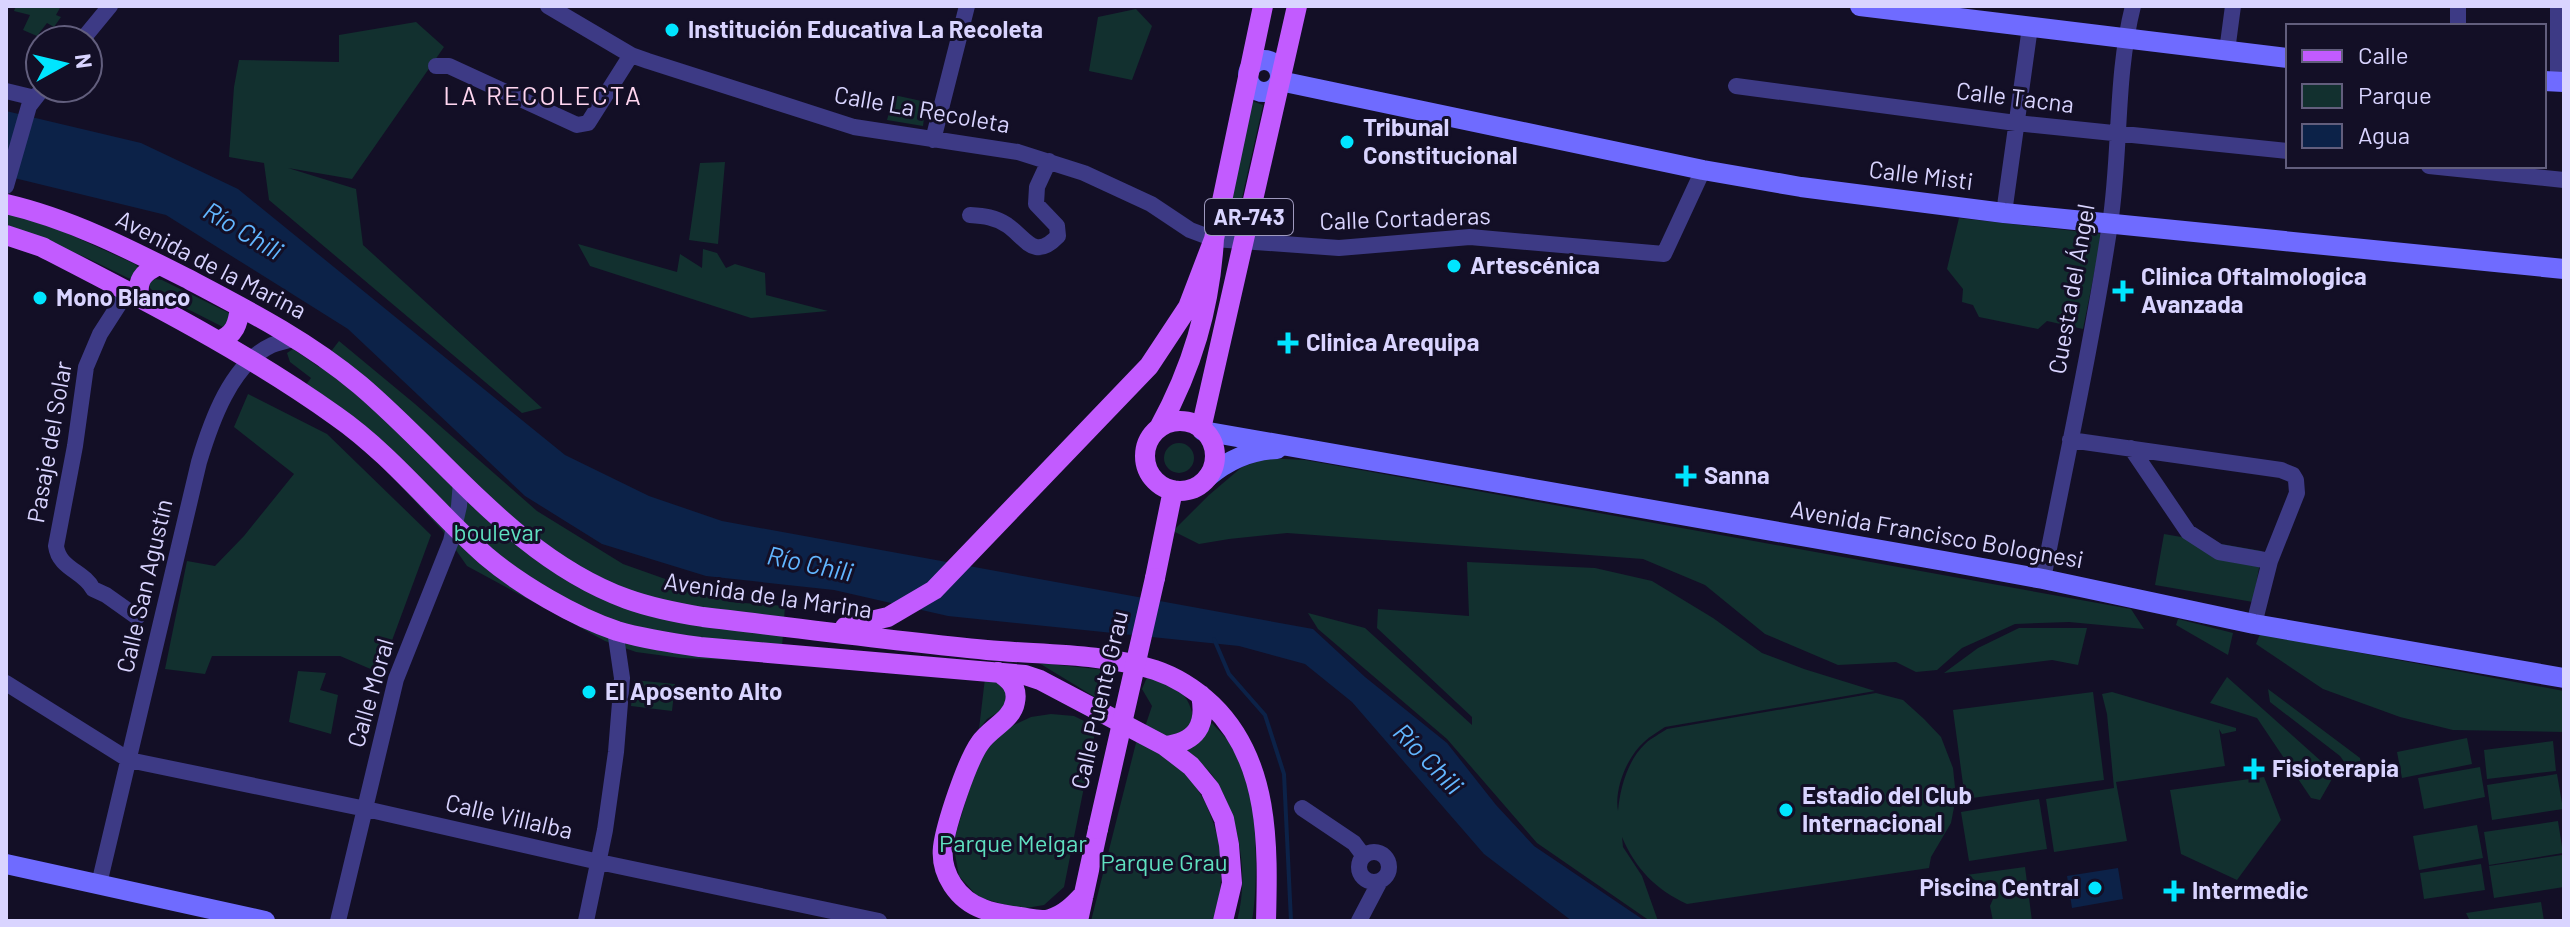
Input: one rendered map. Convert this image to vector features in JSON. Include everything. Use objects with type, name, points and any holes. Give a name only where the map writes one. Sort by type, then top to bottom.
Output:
[{"type":"main road","name":"AR-743","points":[[1173,490],[1159,484],[1146,464],[1146,448],[1175,399],[1199,337],[1212,272],[1214,239],[1263,6]]},
{"type":"main road","name":"AR-743","points":[[1208,477],[1214,457],[1212,443],[1202,430],[1297,6]]},
{"type":"main road","name":"Avenida de la Marina","points":[[6,204],[65,222],[159,265],[297,338],[358,383],[504,521],[557,563],[626,599],[703,617],[1117,663],[1155,670],[1182,682],[1225,717],[1243,745],[1255,773],[1262,801],[1266,921]]},
{"type":"main road","points":[[6,235],[42,247],[252,361],[339,418],[384,456],[506,572],[546,598],[615,630],[700,647],[1025,675],[1165,746],[1191,766],[1210,789],[1224,819],[1232,883],[1223,921]]},
{"type":"main road","points":[[809,629],[840,628],[888,617],[934,590],[1149,366],[1188,307],[1214,239]]},
{"type":"main road","points":[[133,296],[140,278],[159,265]]},
{"type":"main road","points":[[218,341],[228,338],[237,327],[240,307]]},
{"type":"main road","points":[[1159,428],[1183,422],[1202,430]]},
{"type":"main road","points":[[1173,490],[1195,488],[1208,477]]},
{"type":"main road","name":"Calle Puente Grau","points":[[1078,921],[1173,490]]},
{"type":"main road","points":[[481,551],[479,543],[484,528],[504,521]]},
{"type":"main road","points":[[998,672],[1011,681],[1015,703],[1009,716],[981,740],[971,758],[946,835],[944,866],[955,888],[975,905],[992,912],[1043,921],[1063,913],[1084,894]]},
{"type":"main road","points":[[1165,746],[1179,744],[1192,737],[1201,725],[1204,710],[1201,695]]},
{"type":"street","points":[[95,24],[110,6]]},
{"type":"street","name":"Calle La Recoleta","points":[[548,6],[631,55],[854,127],[1018,152],[1049,161],[1084,173],[1151,204],[1190,230],[1214,239],[1243,242]]},
{"type":"street","points":[[933,140],[967,6]]},
{"type":"street","points":[[1860,6],[2286,58]]},
{"type":"street","name":"Cuesta del Ángel","points":[[2043,579],[2110,223],[2125,38],[2133,6]]},
{"type":"street","points":[[2227,51],[2233,6]]},
{"type":"street","points":[[2555,82],[2558,6]]},
{"type":"street","points":[[2004,213],[2030,27]]},
{"type":"street","points":[[436,66],[449,66],[577,125],[588,123],[631,55]]},
{"type":"street","name":"Calle Misti","points":[[1248,72],[1260,61],[1269,61],[1280,72],[1280,81],[1703,170],[1801,187],[2004,213],[2564,269]]},
{"type":"street","name":"Calle Tacna","points":[[1736,86],[2016,123],[2286,151]]},
{"type":"street","points":[[6,186],[33,104]]},
{"type":"street","points":[[970,215],[1000,221],[1032,247],[1050,245],[1058,236],[1057,226],[1036,204],[1037,187],[1049,161]]},
{"type":"street","points":[[2448,168],[2564,180]]},
{"type":"street","name":"Calle Cortaderas","points":[[1243,242],[1339,248],[1470,237],[1664,254],[1703,170]]},
{"type":"street","name":"Pasaje del Solar","points":[[133,296],[100,334],[86,367],[56,546],[63,562],[89,582],[93,589],[137,617]]},
{"type":"street","name":"Calle San Agustín","points":[[99,884],[204,447],[218,409],[237,376],[271,346],[297,338]]},
{"type":"street","name":"Avenida Francisco Bolognesi","points":[[1202,430],[2043,579],[2254,624],[2564,678]]},
{"type":"street","points":[[2070,440],[2289,472],[2296,480],[2297,493],[2270,561],[2254,624]]},
{"type":"street","name":"Avenida Francisco Bolognesi","points":[[1208,477],[1228,462],[1248,453],[1299,448]]},
{"type":"street","points":[[2131,448],[2188,532],[2219,552],[2270,561]]},
{"type":"street","name":"Calle Moral","points":[[338,921],[396,679],[442,566],[455,526],[461,482]]},
{"type":"street","points":[[586,921],[613,779],[622,678],[615,630]]},
{"type":"street","points":[[6,683],[129,760]]},
{"type":"street","name":"Calle Villalba","points":[[129,760],[366,809],[836,917],[879,921]]},
{"type":"street","points":[[1302,808],[1354,843],[1363,855]]},
{"type":"street","points":[[1359,921],[1380,881],[1387,874],[1389,863],[1378,852],[1368,852],[1358,864],[1359,873],[1366,880],[1380,881]]},
{"type":"street","points":[[6,864],[265,921]]},
{"type":"green space","points":[[16,6],[61,6],[56,15],[61,17],[56,24],[26,24],[30,15],[14,11]]},
{"type":"green space","points":[[1136,9],[1152,26],[1132,80],[1089,71],[1098,17]]},
{"type":"green space","points":[[416,22],[444,47],[352,179],[288,168],[356,189],[363,245],[542,408],[522,413],[269,200],[264,163],[229,157],[239,60],[339,62],[339,35]]},
{"type":"green space","points":[[894,95],[926,102],[923,126],[887,120]]},
{"type":"green space","points":[[1252,101],[1263,105],[1237,220],[1227,217]]},
{"type":"green space","points":[[725,162],[718,244],[689,240],[700,163]]},
{"type":"green space","points":[[7,212],[62,231],[140,269],[132,279],[128,278],[6,224]]},
{"type":"green space","points":[[1959,218],[2102,234],[2083,329],[2047,321],[2038,329],[1979,317],[1973,305],[1962,302],[1963,289],[1947,269]]},
{"type":"green space","points":[[578,244],[677,272],[680,254],[702,268],[703,249],[717,253],[726,268],[735,264],[765,273],[766,295],[828,311],[751,318],[590,266]]},
{"type":"green space","points":[[155,279],[231,314],[231,324],[223,327],[154,292],[150,282]]},
{"type":"green space","name":"boulevar","points":[[339,341],[537,511],[623,564],[730,602],[785,606],[781,662],[681,658],[636,652],[605,641],[467,566],[442,530],[379,463],[335,422],[296,398],[311,378],[290,362],[287,353],[293,349],[319,367]]},
{"type":"green space","points":[[248,394],[327,434],[431,535],[380,673],[340,656],[212,656],[205,674],[165,669],[187,561],[215,566],[244,536],[294,474],[234,427]]},
{"type":"green space","points":[[1179,443],[1190,447],[1194,458],[1190,469],[1179,473],[1168,469],[1164,458],[1168,447]]},
{"type":"green space","points":[[1267,458],[1305,460],[2131,609],[2144,629],[2069,622],[2015,624],[1962,648],[1937,670],[1916,672],[1896,662],[1838,665],[1765,634],[1705,585],[1643,559],[1287,533],[1199,544],[1173,531],[1242,467]]},
{"type":"green space","points":[[2164,534],[2262,551],[2253,602],[2155,585]]},
{"type":"green space","points":[[1467,562],[1595,568],[1652,581],[1713,618],[1762,653],[1875,691],[1665,727],[1638,748],[1627,765],[1618,793],[1618,811],[1623,785],[1633,759],[1647,742],[1667,729],[1876,693],[1903,700],[1941,737],[1953,768],[1956,797],[1951,823],[1931,857],[1929,868],[1687,904],[1648,877],[1633,859],[1622,837],[1623,847],[1642,876],[1658,921],[1650,921],[1537,843],[1447,739],[1318,629],[1308,613],[1365,628],[1472,725],[1472,717],[1377,628],[1378,609],[1469,616]]},
{"type":"green space","points":[[2178,619],[2233,633],[2228,655],[2176,625]]},
{"type":"green space","points":[[2019,628],[2087,628],[2078,665],[2052,660],[1944,673],[1978,648]]},
{"type":"green space","points":[[2260,634],[2564,691],[2564,732],[2453,730],[2400,717],[2323,689],[2256,644]]},
{"type":"green space","points":[[1039,663],[1115,671],[1112,687],[1103,702]]},
{"type":"green space","points":[[298,671],[326,673],[320,690],[338,695],[331,734],[289,722]]},
{"type":"green space","points":[[1148,675],[1173,686],[1189,703],[1194,722],[1180,739],[1168,741],[1145,727],[1152,706],[1142,689]]},
{"type":"green space","points":[[2227,677],[2331,770],[2332,779],[2320,800],[2311,798],[2257,718],[2210,703]]},
{"type":"green space","points":[[985,678],[999,680],[1011,691],[1002,710],[987,719],[979,729]]},
{"type":"green space","points":[[634,680],[675,684],[672,711],[631,706]]},
{"type":"green space","points":[[2268,689],[2360,758],[2362,769],[2356,778],[2340,756],[2270,702]]},
{"type":"green space","points":[[2093,692],[2104,780],[1965,799],[1953,710]]},
{"type":"green space","points":[[2112,692],[2236,728],[2236,731],[2222,734],[2219,729],[2225,766],[2116,782],[2127,841],[2054,852],[2046,799],[2114,788],[2107,714],[2102,694]]},
{"type":"green space","name":"Parque Melgar","points":[[1051,714],[1074,716],[1096,727],[1064,887],[1044,905],[1020,909],[978,897],[959,876],[953,843],[978,761],[1003,730],[1031,717]]},
{"type":"green space","points":[[1212,723],[1237,751],[1249,786],[1256,859],[1252,921],[1237,921],[1242,868],[1232,814],[1214,778],[1187,750]]},
{"type":"green space","points":[[2467,738],[2472,764],[2402,778],[2397,752]]},
{"type":"green space","name":"Parque Grau","points":[[1137,739],[1179,766],[1208,808],[1221,857],[1220,891],[1212,921],[1091,921]]},
{"type":"green space","points":[[2553,741],[2556,771],[2487,779],[2484,750]]},
{"type":"green space","points":[[2480,767],[2485,797],[2424,809],[2418,778]]},
{"type":"green space","points":[[2557,774],[2563,809],[2492,820],[2487,785]]},
{"type":"green space","points":[[2264,777],[2281,820],[2237,880],[2181,854],[2170,790]]},
{"type":"green space","points":[[2039,799],[2047,849],[1969,861],[1961,812]]},
{"type":"green space","points":[[2558,821],[2563,853],[2489,865],[2484,832]]},
{"type":"green space","points":[[2477,825],[2483,858],[2419,870],[2413,836]]},
{"type":"green space","points":[[2562,855],[2564,887],[2494,898],[2489,866]]},
{"type":"green space","points":[[2481,864],[2485,890],[2424,899],[2420,873]]},
{"type":"green space","points":[[2025,867],[2032,921],[1993,921],[1990,906],[1996,892],[1966,875]]},
{"type":"green space","points":[[2541,902],[2544,921],[2470,921],[2466,913]]},
{"type":"water","name":"Río Chili","points":[[6,111],[141,143],[238,189],[565,455],[649,496],[722,521],[1313,629],[1365,677],[1447,743],[1496,805],[1534,846],[1645,921],[1572,921],[1484,854],[1352,702],[1305,664],[1239,646],[948,616],[834,590],[706,576],[602,544],[525,496],[348,329],[166,215],[6,176]]},
{"type":"water","name":"Piscina Central","points":[[2118,868],[2123,899],[2072,908],[2067,876]]},
{"type":"waterway","points":[[1214,639],[1229,674],[1265,715],[1284,774],[1291,921]]},
{"type":"place","name":"Institución Educativa La Recoleta","points":[[672,30]]},
{"type":"place","name":"Tribunal Constitucional","points":[[1347,142]]},
{"type":"place","name":"Artescénica","points":[[1454,266]]},
{"type":"place","name":"Clinica Oftalmologica Avanzada","points":[[2123,291]]},
{"type":"place","name":"Mono Blanco","points":[[40,298]]},
{"type":"place","name":"Clinica Arequipa","points":[[1288,343]]},
{"type":"place","name":"Sanna","points":[[1686,476]]},
{"type":"place","name":"El Aposento Alto","points":[[589,692]]},
{"type":"place","name":"Fisioterapia","points":[[2254,769]]},
{"type":"place","name":"Estadio del Club Internacional","points":[[1786,810]]},
{"type":"place","name":"Piscina Central","points":[[2095,888]]},
{"type":"place","name":"Intermedic","points":[[2174,891]]},
{"type":"district","name":"LA RECOLECTA","points":[[543,96]]}]
